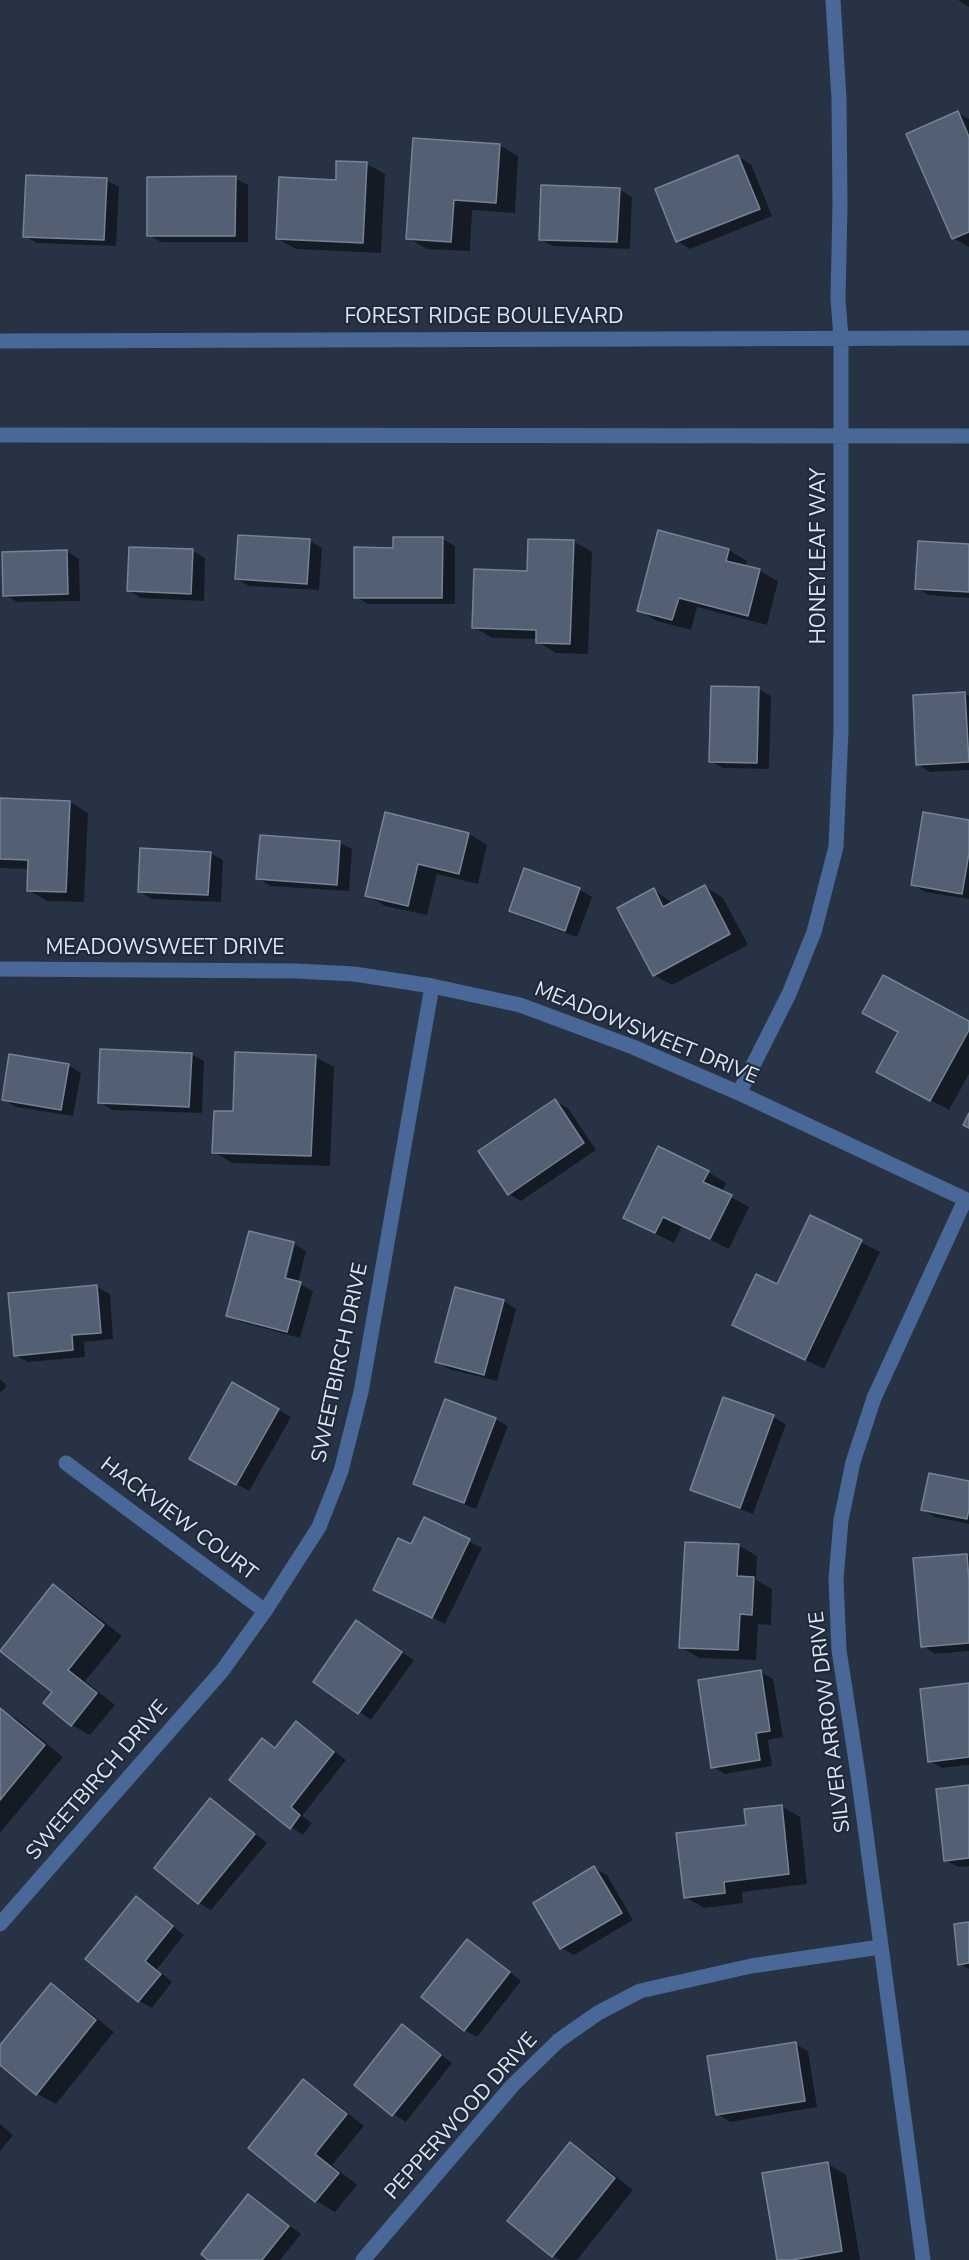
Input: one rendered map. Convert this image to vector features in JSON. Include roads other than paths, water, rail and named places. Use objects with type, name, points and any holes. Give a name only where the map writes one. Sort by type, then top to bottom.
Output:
[{"type":"street","name":"HONEYLEAF WAY","points":[[739,1093],[789,994],[810,943],[836,847],[842,730],[841,338],[838,299],[839,99],[833,0]]},
{"type":"street","name":"FOREST RIDGE BOULEVARD","points":[[0,341],[969,338]]},
{"type":"street","points":[[0,435],[969,436]]},
{"type":"street","name":"MEADOWSWEET DRIVE","points":[[0,969],[296,970],[354,975],[432,986],[520,1005],[633,1047],[739,1093],[967,1200]]},
{"type":"street","name":"SWEETBIRCH DRIVE","points":[[0,1924],[222,1671],[266,1611],[319,1527],[341,1471],[361,1392],[432,986]]},
{"type":"street","name":"SILVER ARROW DRIVE","points":[[923,2260],[858,1774],[839,1650],[836,1580],[841,1520],[853,1462],[874,1398],[967,1200]]},
{"type":"street","name":"HACKVIEW COURT","points":[[66,1463],[266,1611]]},
{"type":"street","name":"PEPPERWOOD DRIVE","points":[[363,2260],[512,2086],[558,2041],[597,2013],[640,1991],[751,1966],[880,1947]]}]
